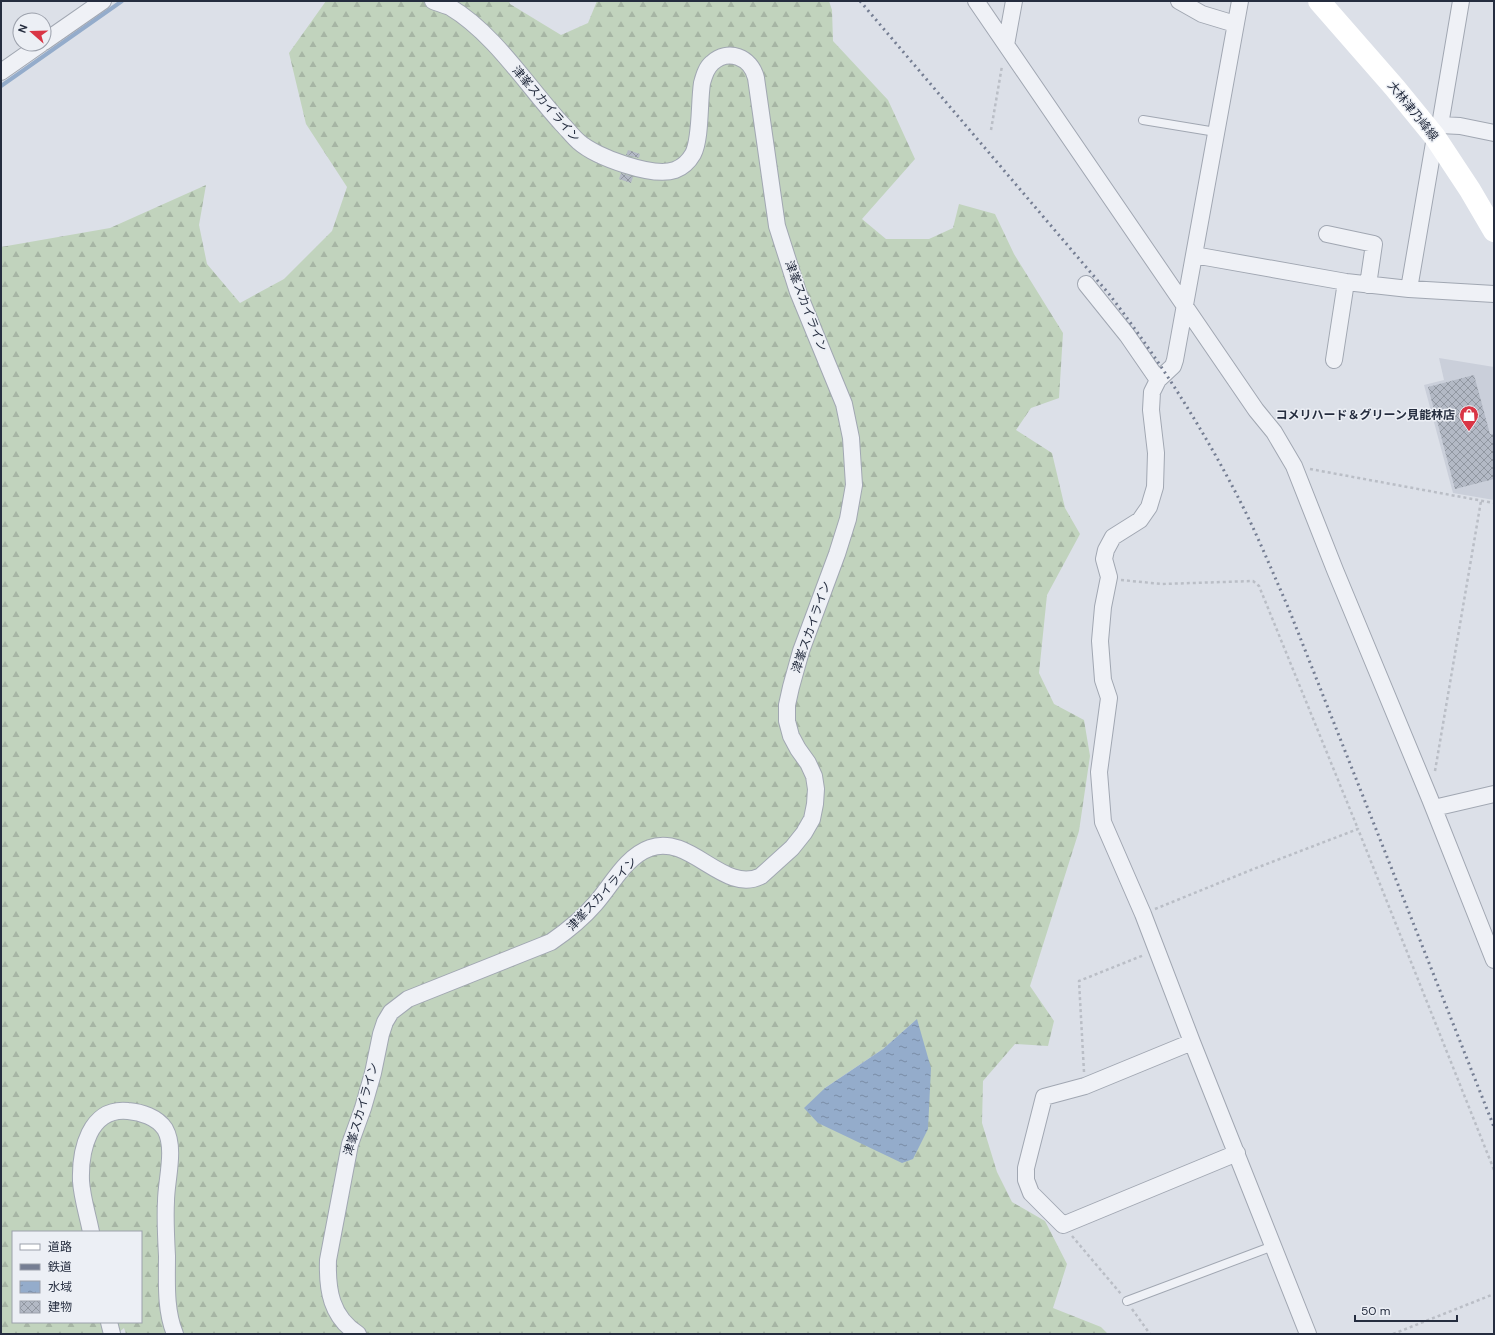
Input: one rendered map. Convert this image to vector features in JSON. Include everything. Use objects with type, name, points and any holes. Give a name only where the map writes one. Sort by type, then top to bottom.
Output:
[{"type":"main road","name":"大林津乃峰線","points":[[1319,1],[1395,88],[1436,132],[1494,231]]},
{"type":"street","points":[[52,36],[103,1]]},
{"type":"street","name":"津峯スカイライン","points":[[358,1334],[342,1321],[334,1307],[329,1293],[327,1278],[328,1260],[350,1144],[363,1108],[385,1022],[391,1012],[408,999],[551,942],[572,928],[595,904],[623,868],[638,855],[652,847],[667,846],[676,848],[698,858],[731,877],[745,880],[755,879],[761,876],[792,848],[804,833],[812,819],[816,789],[814,776],[808,763],[791,736],[787,721],[787,705],[790,687],[801,651],[837,554],[848,519],[854,485],[852,438],[844,404],[798,292],[777,226],[756,78],[750,64],[737,57],[726,56],[710,64],[704,75],[702,83],[697,143],[692,156],[682,167],[675,170],[651,172],[628,166],[598,155],[579,143],[548,109],[510,62],[478,28],[449,7],[433,1]]},
{"type":"street","points":[[976,1],[1256,410],[1274,432],[1294,466],[1494,960]]},
{"type":"street","points":[[1006,45],[1014,1]]},
{"type":"street","points":[[1179,1],[1202,14],[1235,24]]},
{"type":"street","points":[[1240,1],[1175,360],[1173,366],[1158,380],[1152,392],[1151,410],[1156,453],[1155,487],[1149,507],[1140,520],[1113,537],[1106,550],[1104,559],[1109,577],[1103,607],[1100,641],[1102,680],[1109,698],[1099,772],[1103,822],[1143,914],[1308,1334]]},
{"type":"street","points":[[1409,289],[1436,132],[1461,1]]},
{"type":"street","points":[[1,72],[30,52]]},
{"type":"street","points":[[1436,132],[1460,126],[1494,133]]},
{"type":"street","points":[[1327,234],[1374,244],[1368,285]]},
{"type":"street","points":[[1194,255],[1368,285],[1494,294]]},
{"type":"street","points":[[1334,360],[1346,282]]},
{"type":"street","points":[[1086,284],[1127,335],[1158,380]]},
{"type":"street","points":[[1432,804],[1494,794]]},
{"type":"street","points":[[1192,1042],[1085,1086],[1044,1097],[1026,1168],[1026,1180],[1031,1193],[1063,1225],[1237,1153]]},
{"type":"street","points":[[91,1231],[81,1182],[82,1154],[91,1130],[99,1121],[113,1112],[120,1111],[136,1112],[157,1121],[165,1131],[169,1146],[166,1201],[167,1294],[171,1326],[175,1334]]},
{"type":"street","points":[[109,1323],[112,1334]]},
{"type":"lane","points":[[1143,120],[1216,132]]},
{"type":"lane","points":[[1127,1301],[1273,1246]]},
{"type":"path","points":[[991,130],[1006,45]]},
{"type":"path","points":[[1294,466],[1494,504]]},
{"type":"path","points":[[1432,804],[1481,501]]},
{"type":"path","points":[[1109,577],[1126,581],[1162,584],[1253,581],[1259,586],[1494,1170]]},
{"type":"path","points":[[1143,914],[1251,870],[1358,829]]},
{"type":"path","points":[[1085,1086],[1079,981],[1157,950]]},
{"type":"path","points":[[1063,1225],[1127,1301],[1150,1334]]},
{"type":"path","points":[[1393,1334],[1494,1294]]},
{"type":"shaded area","points":[[1439,358],[1494,367],[1494,500],[1453,493],[1424,385],[1444,380]]},
{"type":"green space","points":[[326,1],[509,1],[510,4],[561,35],[588,23],[597,1],[829,1],[832,10],[833,41],[888,100],[915,159],[862,219],[886,239],[929,239],[953,228],[959,204],[995,214],[1014,254],[1063,333],[1059,398],[1031,408],[1016,430],[1052,453],[1065,508],[1080,534],[1047,595],[1039,673],[1054,704],[1084,720],[1090,756],[1079,831],[1030,986],[1054,1021],[1048,1046],[1015,1044],[983,1081],[982,1123],[997,1172],[1012,1202],[1045,1221],[1067,1264],[1053,1308],[1101,1327],[1108,1334],[126,1334],[124,1328],[117,1334],[1,1334],[1,247],[110,228],[206,185],[199,225],[207,264],[240,303],[284,279],[332,231],[347,187],[306,124],[289,53]],"holes":[[[916,1020],[818,1123],[825,1088],[883,1049]]]},
{"type":"water","points":[[917,1019],[931,1068],[928,1129],[913,1159],[902,1163],[818,1123],[804,1108],[825,1088],[883,1049]]},
{"type":"building","points":[[628,150],[640,154],[639,158],[626,155]]},
{"type":"building","points":[[621,173],[633,177],[631,183],[619,179]]},
{"type":"building","points":[[1474,375],[1490,434],[1494,434],[1494,479],[1455,489],[1428,387]]},
{"type":"waterway","points":[[1,86],[122,1]]},
{"type":"railway","points":[[860,1],[1109,294],[1162,368],[1195,419],[1225,472],[1246,512],[1288,607],[1494,1127]]},
{"type":"place","name":"コメリハード＆グリーン見能林店","points":[[1469,432]]}]
